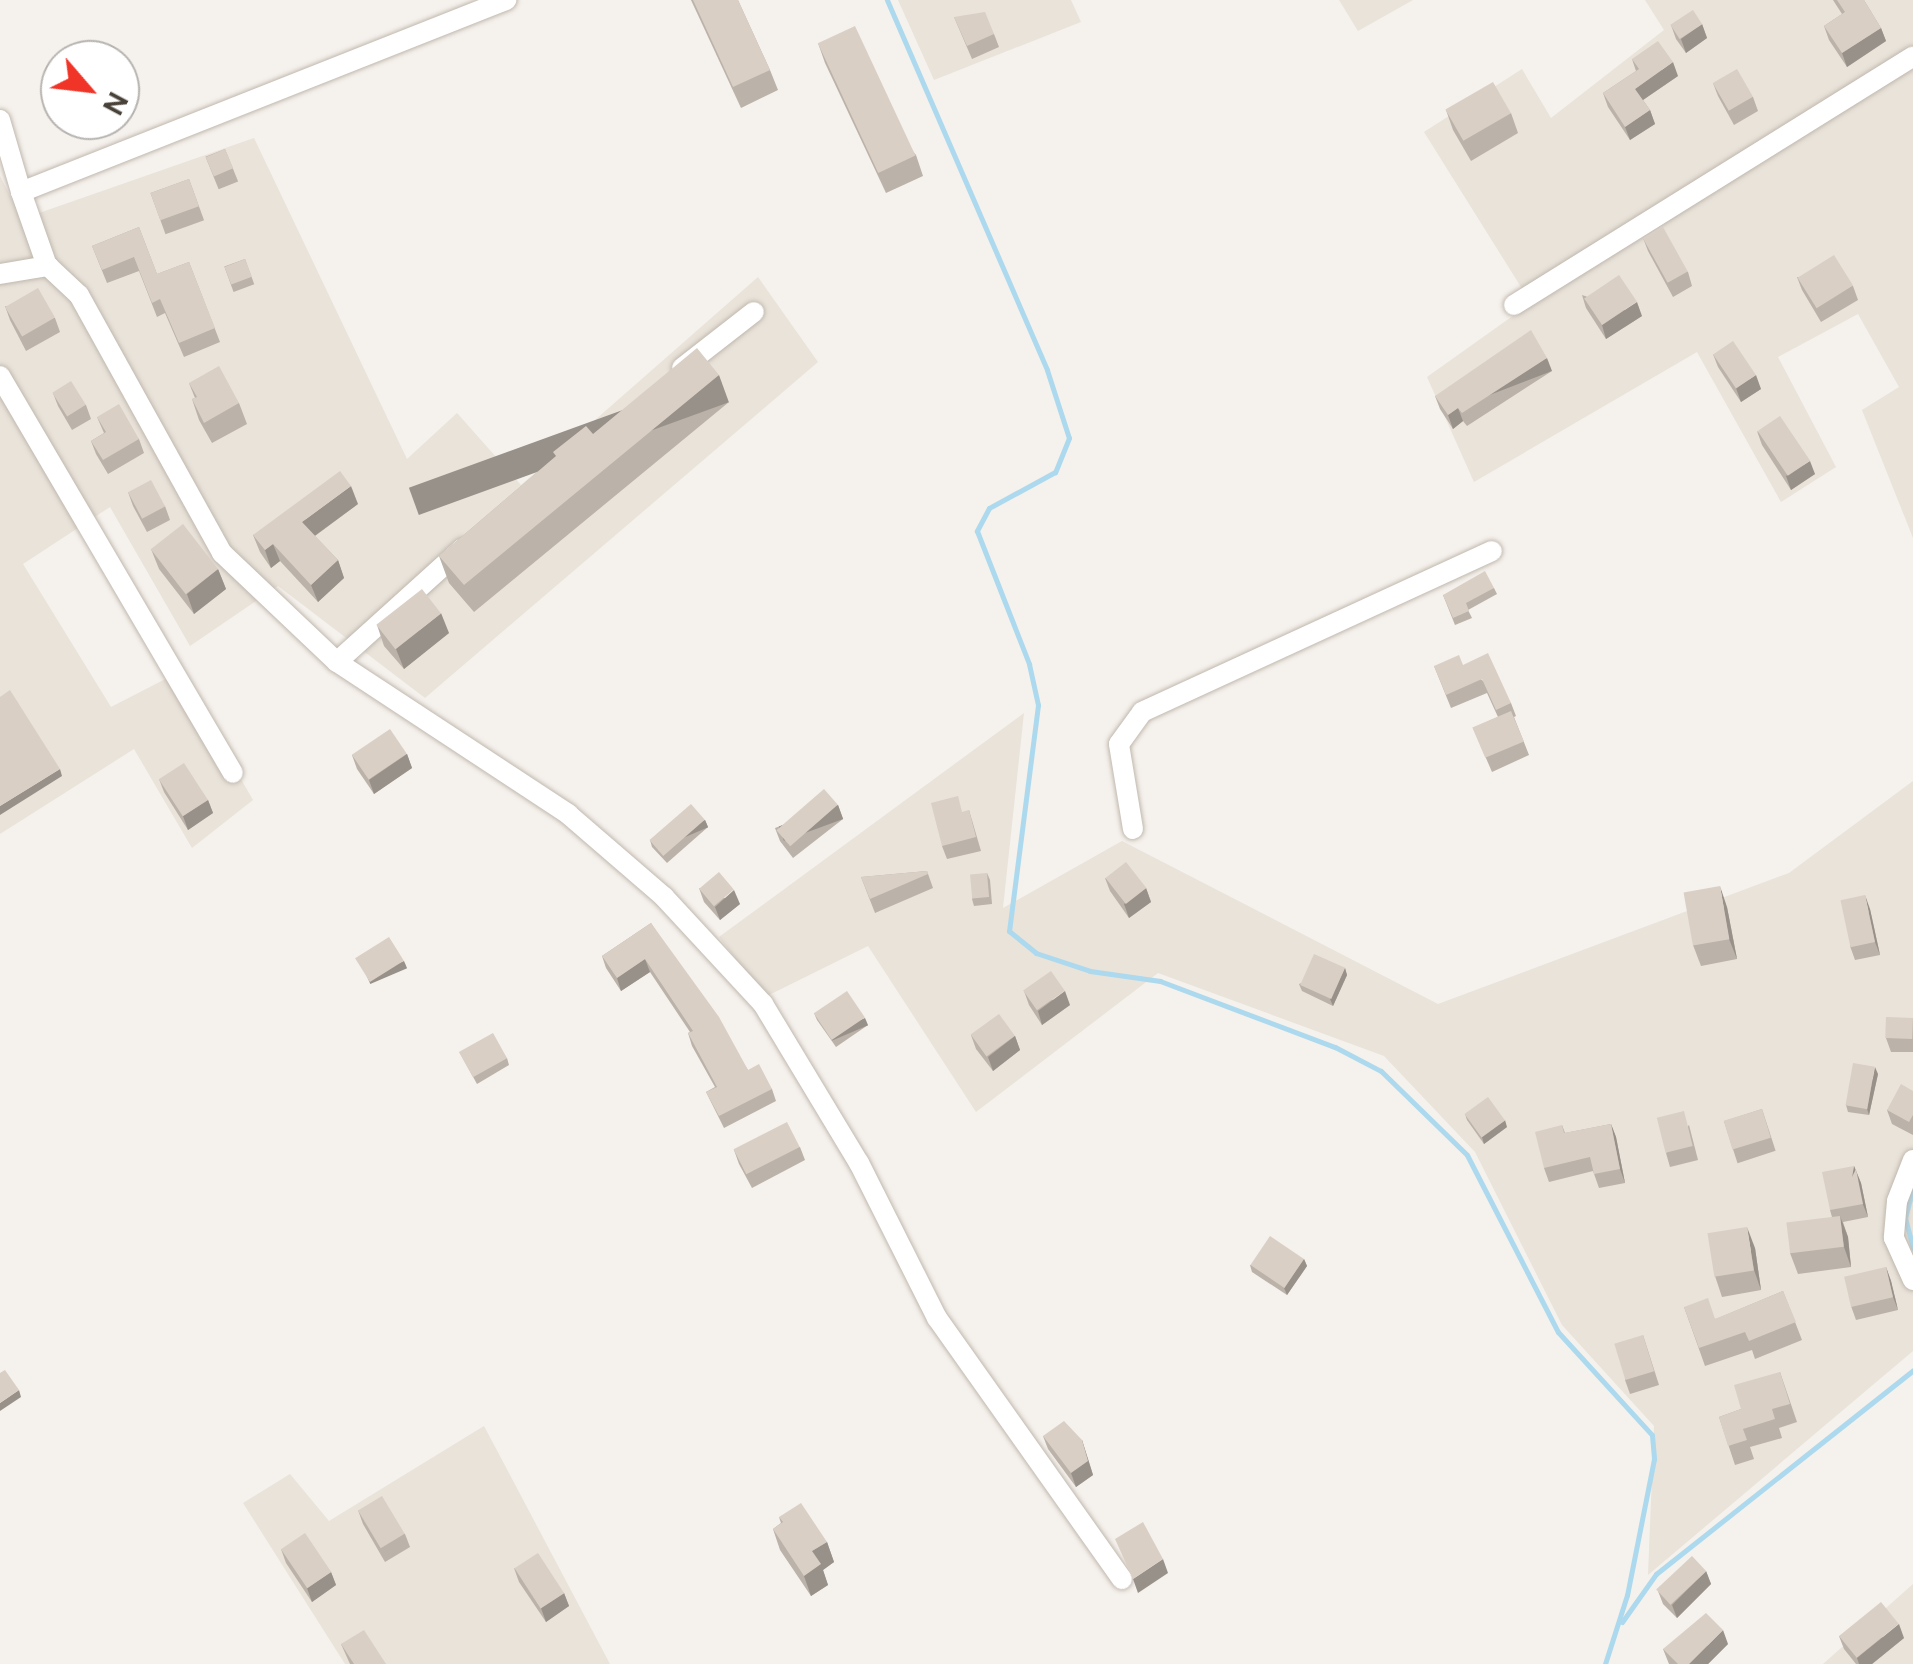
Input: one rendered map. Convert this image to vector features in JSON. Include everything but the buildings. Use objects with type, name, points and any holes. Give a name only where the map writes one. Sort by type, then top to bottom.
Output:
[{"type":"street","points":[[21,192],[506,0]]},
{"type":"street","points":[[1514,304],[1913,57]]},
{"type":"street","points":[[0,120],[47,266],[79,295],[222,554],[337,662],[568,814],[664,897],[763,1004],[859,1164],[937,1318],[1122,1580]]},
{"type":"street","points":[[0,274],[47,266]]},
{"type":"street","points":[[662,384],[754,312]]},
{"type":"street","points":[[0,376],[233,774]]},
{"type":"street","points":[[337,662],[487,527]]},
{"type":"street","points":[[1133,829],[1120,744],[1142,712],[1492,551]]},
{"type":"street","points":[[1913,1160],[1897,1201],[1894,1238],[1913,1280]]},
{"type":"shaded area","points":[[898,0],[1071,0],[1081,22],[934,80]]},
{"type":"shaded area","points":[[1339,0],[1413,0],[1358,31]]},
{"type":"shaded area","points":[[1645,0],[1913,0],[1913,538],[1862,410],[1899,387],[1858,314],[1778,357],[1836,467],[1781,502],[1697,352],[1474,482],[1427,377],[1531,303],[1424,132],[1522,69],[1551,118],[1664,30]]},
{"type":"shaded area","points":[[254,138],[407,459],[457,413],[521,485],[758,277],[818,362],[425,698],[278,586],[190,646],[110,507],[23,564],[111,707],[179,672],[253,800],[192,848],[134,749],[0,834],[0,176],[22,219]]},
{"type":"shaded area","points":[[1024,713],[1003,908],[1122,841],[1438,1004],[1789,873],[1913,781],[1913,1351],[1648,1575],[1654,1426],[1562,1325],[1475,1152],[1384,1056],[1158,973],[976,1112],[868,946],[765,997],[719,937]]},
{"type":"shaded area","points":[[484,1426],[610,1664],[345,1664],[243,1503],[290,1474],[329,1521]]},
{"type":"shaded area","points":[[1913,1584],[1913,1664],[1823,1664]]},
{"type":"waterway","points":[[887,0],[1047,370],[1069,438],[1055,472],[989,508],[977,531],[1029,664],[1038,705],[1009,931],[1036,953],[1090,971],[1160,981],[1335,1047],[1381,1071],[1467,1155],[1558,1332],[1652,1435],[1654,1459],[1627,1595],[1605,1664]]},
{"type":"waterway","points":[[1913,1188],[1905,1218],[1913,1248]]},
{"type":"waterway","points":[[1622,1622],[1656,1574],[1913,1370]]}]
